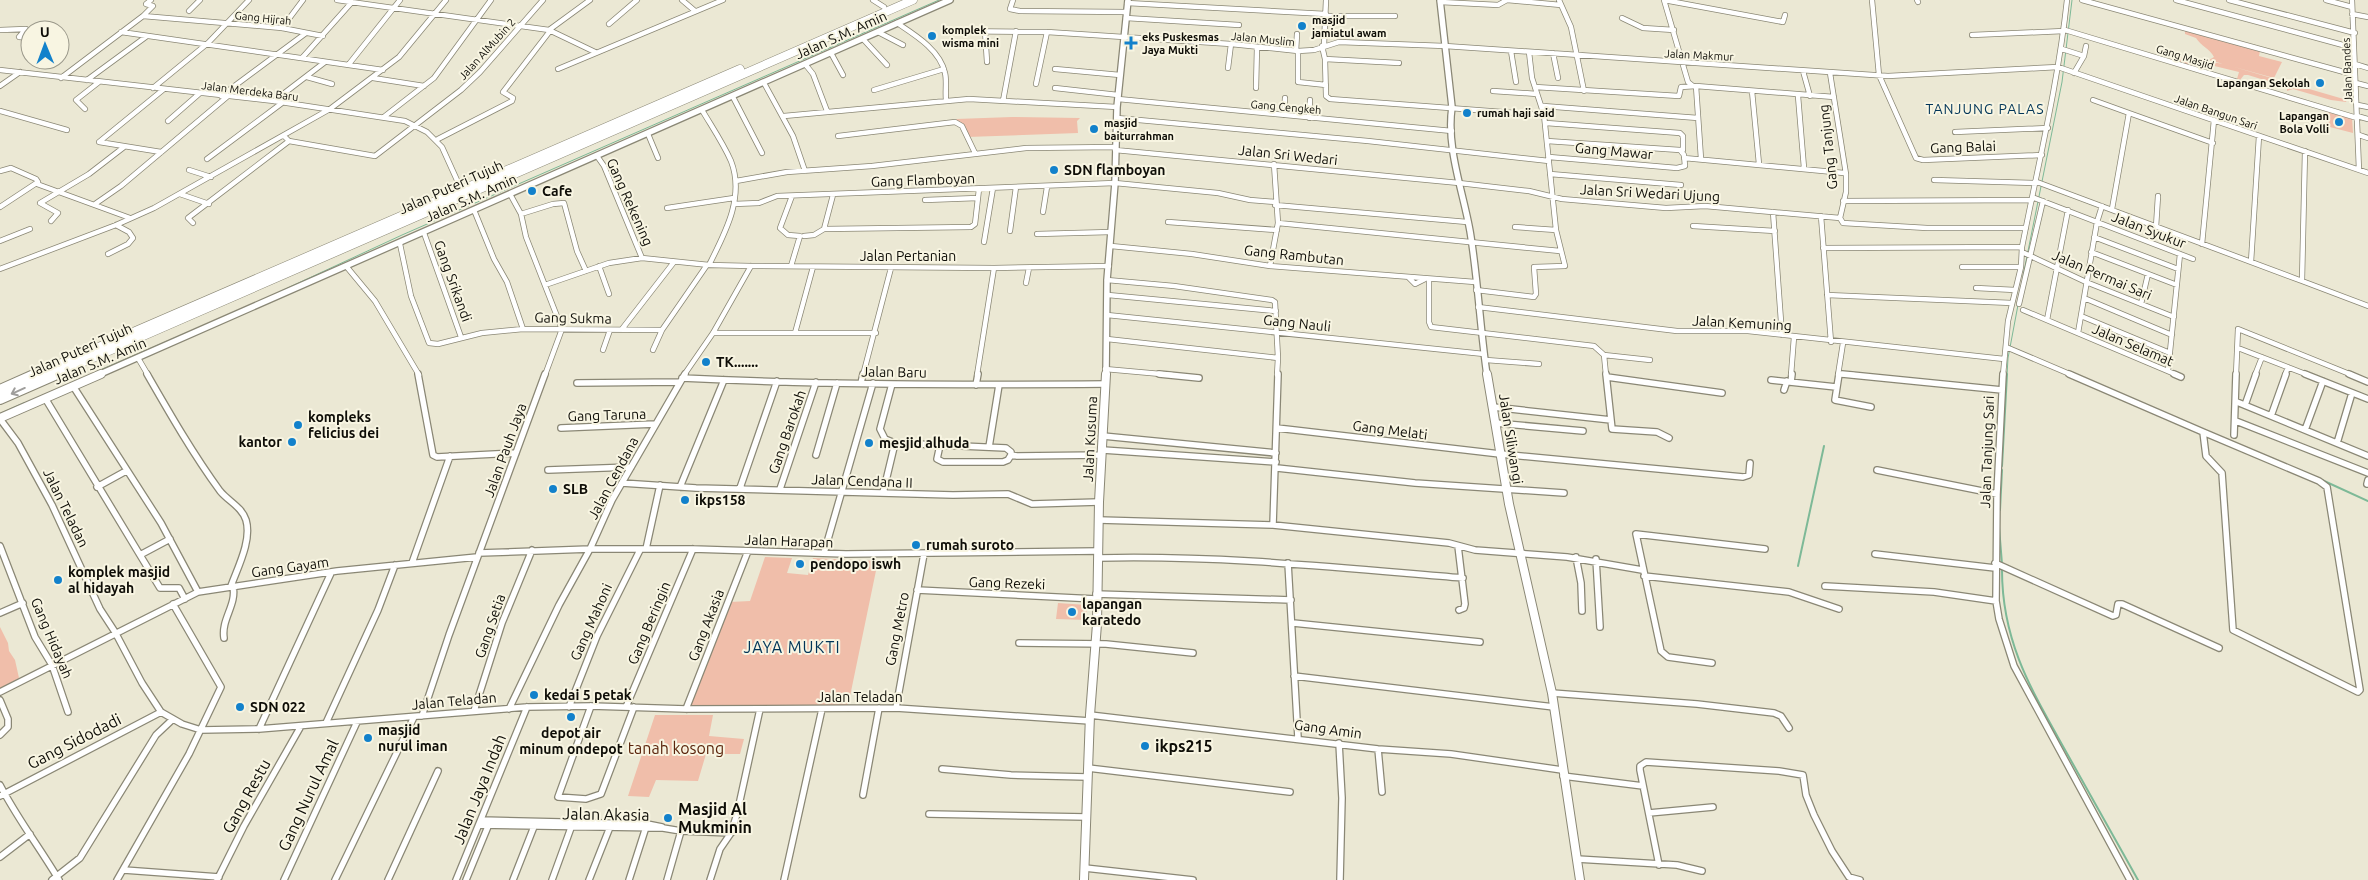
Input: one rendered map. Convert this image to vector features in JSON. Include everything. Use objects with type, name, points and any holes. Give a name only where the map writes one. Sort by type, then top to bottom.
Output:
[{"type":"highway","name":"Jalan Puteri Tujuh","points":[[0,399],[900,0]]},
{"type":"highway","name":"Jalan Puteri Tujuh","points":[[0,390],[461,189],[913,0]]},
{"type":"street","points":[[61,78],[143,16],[153,6],[146,4],[151,0]]},
{"type":"street","points":[[189,11],[200,0]]},
{"type":"street","points":[[153,88],[208,43],[249,0]]},
{"type":"street","points":[[282,28],[303,0]]},
{"type":"street","points":[[337,0],[475,20],[520,24],[550,30],[595,52]]},
{"type":"street","points":[[348,64],[400,0]]},
{"type":"street","points":[[0,269],[116,225],[180,194],[330,109],[373,78],[406,50],[446,0]]},
{"type":"street","points":[[385,116],[434,78],[491,0]]},
{"type":"street","name":"Jalan AlMubin 2","points":[[289,141],[375,156],[418,125],[461,90],[480,72],[542,0]]},
{"type":"street","points":[[438,139],[512,101],[513,98],[503,92],[550,30],[590,0]]},
{"type":"street","points":[[609,24],[637,0]]},
{"type":"street","points":[[682,0],[696,11]]},
{"type":"street","points":[[558,69],[723,0]]},
{"type":"street","points":[[873,0],[884,7]]},
{"type":"street","name":"Jalan S.M. Amin","points":[[0,418],[400,244],[950,0]]},
{"type":"street","points":[[1014,0],[1010,8],[1020,11],[1126,15],[1240,25]]},
{"type":"street","points":[[1326,0],[1323,46],[1326,59],[1326,96],[1332,100],[1544,115]]},
{"type":"street","points":[[1440,1],[1498,5],[1507,0],[1561,5]]},
{"type":"street","points":[[1559,0],[1571,27],[1584,91]]},
{"type":"street","points":[[1696,86],[1689,84],[1664,0],[1783,22],[1785,16]]},
{"type":"street","points":[[1872,0],[1879,75]]},
{"type":"street","name":"Jalan Tanjung Sari","points":[[2068,0],[2062,68],[2042,155],[2036,199],[2026,228],[2025,253],[2017,292],[2012,303],[2009,348],[2004,359],[1997,494],[1996,602],[1999,619],[2014,666],[2130,880]]},
{"type":"street","points":[[2082,0],[2356,75]]},
{"type":"street","points":[[2176,0],[2354,48]]},
{"type":"street","points":[[2229,0],[2354,33]]},
{"type":"street","points":[[2326,0],[2352,7]]},
{"type":"street","name":"Jalan Bandes","points":[[2352,0],[2358,105],[2357,117],[2360,135],[2359,170]]},
{"type":"street","points":[[302,58],[352,1]]},
{"type":"street","points":[[1127,1],[1326,15],[1395,16]]},
{"type":"street","name":"Jalan Kusuma","points":[[1084,880],[1087,777],[1096,642],[1099,502],[1103,452],[1108,280],[1115,183],[1116,107],[1127,1]]},
{"type":"street","name":"Jalan Siliwangi","points":[[1440,1],[1446,76],[1452,107],[1450,121],[1459,183],[1471,242],[1474,282],[1500,454],[1552,693],[1580,880]]},
{"type":"street","points":[[2352,14],[2368,17]]},
{"type":"street","name":"Gang Hijrah","points":[[143,16],[282,28],[306,33]]},
{"type":"street","points":[[1622,18],[1643,28],[1674,30]]},
{"type":"street","points":[[898,23],[935,54],[944,69],[946,100]]},
{"type":"street","points":[[0,30],[20,29]]},
{"type":"street","name":"Jalan Muslim","points":[[947,31],[1047,32],[1231,44],[1297,51],[1314,50],[1339,42]]},
{"type":"street","points":[[985,31],[986,62]]},
{"type":"street","name":"Gang Masjid","points":[[1972,35],[2064,31],[2368,120]]},
{"type":"street","points":[[121,32],[208,43],[383,70]]},
{"type":"street","points":[[878,32],[904,45]]},
{"type":"street","points":[[1003,100],[1016,32]]},
{"type":"street","points":[[1036,84],[1047,32]]},
{"type":"street","points":[[306,33],[323,36]]},
{"type":"street","name":"Gang Hijrah","points":[[222,96],[281,54],[306,33]]},
{"type":"street","points":[[1297,34],[1298,82],[1326,85]]},
{"type":"street","points":[[87,80],[147,36]]},
{"type":"street","points":[[863,39],[887,65]]},
{"type":"street","name":"Jalan Makmur","points":[[1339,42],[1445,46],[1897,76],[2062,68]]},
{"type":"street","points":[[1228,68],[1231,44]]},
{"type":"street","points":[[2074,73],[2084,56],[2086,46]]},
{"type":"street","points":[[1256,88],[1257,47]]},
{"type":"street","points":[[1510,50],[1516,82]]},
{"type":"street","points":[[2065,50],[2084,56]]},
{"type":"street","points":[[1476,290],[1534,297],[1536,294],[1534,267],[1537,265],[1564,267],[1556,230],[1546,141],[1546,123],[1543,106],[1535,87],[1529,52]]},
{"type":"street","points":[[1553,53],[1558,78]]},
{"type":"street","points":[[831,54],[843,75]]},
{"type":"street","points":[[1326,59],[1399,63]]},
{"type":"street","points":[[274,101],[325,62]]},
{"type":"street","points":[[805,64],[813,74],[827,111]]},
{"type":"street","points":[[2355,64],[2368,68]]},
{"type":"street","name":"Jalan Bangun Sari","points":[[2062,68],[2368,173]]},
{"type":"street","points":[[874,90],[944,69]]},
{"type":"street","points":[[1055,69],[1120,75]]},
{"type":"street","name":"Jalan Merdeka Baru","points":[[0,70],[274,101],[385,116],[418,125],[438,139],[454,165],[461,189]]},
{"type":"street","points":[[1803,71],[1810,96]]},
{"type":"street","points":[[0,86],[20,72]]},
{"type":"street","name":"Gang Tanjung","points":[[1830,73],[1840,131],[1846,189],[1840,210],[1840,218]]},
{"type":"street","name":"Gang Balai","points":[[1879,75],[1917,159],[2042,155]]},
{"type":"street","points":[[307,77],[332,84]]},
{"type":"street","points":[[373,78],[424,86]]},
{"type":"street","points":[[85,109],[76,100],[100,82]]},
{"type":"street","points":[[764,83],[784,116],[799,149],[805,170]]},
{"type":"street","points":[[2356,83],[2368,86]]},
{"type":"street","points":[[1535,87],[1679,96],[1681,86],[1696,86],[1798,96],[1834,97]]},
{"type":"street","points":[[1696,86],[1701,159]]},
{"type":"street","name":"Gang Cengkeh","points":[[1055,88],[1118,97],[1309,118],[1452,131]]},
{"type":"street","points":[[161,152],[99,142],[164,89]]},
{"type":"street","points":[[1493,90],[1538,94]]},
{"type":"street","points":[[1752,91],[1759,164]]},
{"type":"street","points":[[168,121],[200,93]]},
{"type":"street","points":[[95,204],[122,186],[228,96]]},
{"type":"street","points":[[1798,96],[1804,168]]},
{"type":"street","points":[[733,97],[762,152]]},
{"type":"street","points":[[1284,115],[1285,98]]},
{"type":"street","points":[[784,116],[946,100],[1003,100],[1116,107]]},
{"type":"street","points":[[1309,118],[1310,100]]},
{"type":"street","points":[[2093,100],[2213,143]]},
{"type":"street","points":[[207,158],[282,103]]},
{"type":"street","points":[[2358,105],[2368,107]]},
{"type":"street","points":[[1543,106],[1698,118]]},
{"type":"street","points":[[653,350],[662,330],[708,265],[734,201],[736,181],[727,156],[702,110]]},
{"type":"street","points":[[0,111],[67,130]]},
{"type":"street","points":[[2112,209],[2129,113]]},
{"type":"street","name":"Gang Mawar","points":[[1117,118],[1253,129],[1549,159],[1678,168],[1685,166],[1684,158]]},
{"type":"street","points":[[2202,244],[2214,120]]},
{"type":"street","points":[[838,136],[955,122],[962,126],[975,153]]},
{"type":"street","points":[[1546,123],[1680,133],[1682,134],[1683,150],[1680,150]]},
{"type":"street","points":[[1955,132],[2048,128]]},
{"type":"street","points":[[648,134],[658,158]]},
{"type":"street","points":[[2360,135],[2368,138]]},
{"type":"street","points":[[193,223],[188,218],[209,204],[289,141],[284,136]]},
{"type":"street","points":[[2251,262],[2259,136]]},
{"type":"street","points":[[1546,141],[1680,150]]},
{"type":"street","points":[[51,221],[58,214],[40,203],[89,174],[124,147]]},
{"type":"street","name":"Jalan Sri Wedari","points":[[736,181],[805,170],[872,166],[1026,148],[1115,148],[1459,183]]},
{"type":"street","points":[[1680,150],[1684,158],[1844,173]]},
{"type":"street","points":[[2302,281],[2305,151]]},
{"type":"street","name":"Gang Rekening","points":[[597,156],[642,258]]},
{"type":"street","points":[[1270,266],[1278,223],[1275,204],[1274,164]]},
{"type":"street","points":[[0,171],[11,168],[36,179],[37,184]]},
{"type":"street","points":[[189,170],[210,176]]},
{"type":"street","points":[[1550,174],[1681,185]]},
{"type":"street","points":[[1934,180],[2037,183],[2112,209],[2368,306]]},
{"type":"street","name":"Gang Flamboyan","points":[[667,208],[734,201],[758,203],[777,196],[1115,183],[1218,193],[1275,204],[1467,222]]},
{"type":"street","name":"Jalan Sri Wedari Ujung","points":[[1459,183],[1553,196],[1666,208],[1705,206],[1840,218]]},
{"type":"street","points":[[37,184],[130,218]]},
{"type":"street","points":[[0,207],[37,184]]},
{"type":"street","points":[[1010,231],[1016,187]]},
{"type":"street","points":[[1043,212],[1047,187]]},
{"type":"street","points":[[984,242],[993,188]]},
{"type":"street","points":[[792,196],[780,230],[802,236],[814,235],[824,229],[971,227],[975,224],[979,189]]},
{"type":"street","points":[[180,194],[209,204]]},
{"type":"street","points":[[510,194],[521,214],[526,237],[562,329]]},
{"type":"street","points":[[824,229],[833,195]]},
{"type":"street","points":[[2156,227],[2158,196]]},
{"type":"street","points":[[925,200],[978,198]]},
{"type":"street","points":[[1843,201],[2036,199],[2017,292],[2019,304]]},
{"type":"street","name":"Jalan Syukur","points":[[2036,199],[2193,259]]},
{"type":"street","points":[[521,214],[553,204],[564,203],[577,251],[586,271]]},
{"type":"street","points":[[2078,333],[2091,252],[2102,206]]},
{"type":"street","name":"Gang Sukma","points":[[474,210],[494,259],[507,282],[523,328],[662,330]]},
{"type":"street","points":[[2047,320],[2068,210]]},
{"type":"street","points":[[1773,212],[1782,334]]},
{"type":"street","points":[[1820,216],[1831,342]]},
{"type":"street","points":[[1840,218],[1843,223],[1887,227],[2026,228]]},
{"type":"street","points":[[1168,222],[1277,230]]},
{"type":"street","points":[[1278,223],[1560,251]]},
{"type":"street","points":[[108,254],[128,244],[133,238],[129,232],[116,225]]},
{"type":"street","points":[[1693,226],[1775,231]]},
{"type":"street","points":[[1515,227],[1556,230]]},
{"type":"street","points":[[0,241],[30,229]]},
{"type":"street","points":[[1037,234],[1111,232]]},
{"type":"street","name":"Gang Srikandi","points":[[424,233],[434,266],[461,337]]},
{"type":"street","points":[[791,266],[802,236]]},
{"type":"street","points":[[2094,237],[2178,269]]},
{"type":"street","points":[[400,244],[411,296],[429,343],[438,344],[461,337],[523,328]]},
{"type":"street","name":"Gang Rambutan","points":[[1111,246],[1192,254],[1270,266],[1409,278],[1415,284],[1427,279]]},
{"type":"street","points":[[1824,248],[2025,253]]},
{"type":"street","points":[[2091,252],[2177,285]]},
{"type":"street","name":"Jalan Permai Sari","points":[[2025,253],[2086,282],[2174,317]]},
{"type":"street","points":[[2168,371],[2180,254]]},
{"type":"street","name":"Jalan Pertanian","points":[[545,285],[620,260],[642,258],[708,265],[751,266],[891,268],[1109,266]]},
{"type":"street","points":[[622,329],[674,262]]},
{"type":"street","points":[[346,266],[375,301],[418,372],[433,455],[516,453]]},
{"type":"street","points":[[599,266],[609,294]]},
{"type":"street","name":"Jalan Cendana","points":[[509,709],[559,605],[590,549],[612,500],[681,380],[713,333],[751,266]]},
{"type":"street","points":[[795,333],[813,266]]},
{"type":"street","points":[[1962,267],[2021,267]]},
{"type":"street","points":[[861,383],[876,333],[891,268]]},
{"type":"street","points":[[976,385],[994,268]]},
{"type":"street","points":[[1026,283],[1029,268]]},
{"type":"street","points":[[2142,304],[2148,274]]},
{"type":"street","points":[[1474,282],[1427,279],[1429,322],[1431,328],[1584,344],[1594,346],[1604,355],[1650,360]]},
{"type":"street","points":[[1108,280],[1174,286],[1268,299],[1275,302],[1278,358],[1273,526]]},
{"type":"street","points":[[1976,288],[2017,292]]},
{"type":"street","points":[[1108,295],[1276,311]]},
{"type":"street","points":[[1827,295],[2012,303]]},
{"type":"street","points":[[2084,298],[2172,335]]},
{"type":"street","name":"Jalan Kemuning","points":[[1478,307],[1677,331],[1748,331],[1831,342],[2004,359]]},
{"type":"street","name":"Jalan Selamat","points":[[2023,310],[2181,377]]},
{"type":"street","name":"Gang Nauli","points":[[1107,315],[1278,332],[1539,364]]},
{"type":"street","points":[[2080,316],[2170,353]]},
{"type":"street","name":"Jalan Pauh Jaya","points":[[422,716],[478,555],[562,329]]},
{"type":"street","points":[[2234,435],[2237,402],[2238,329],[2368,382]]},
{"type":"street","points":[[603,350],[610,330]]},
{"type":"street","points":[[713,333],[876,333]]},
{"type":"street","points":[[1784,390],[1789,382],[1794,337]]},
{"type":"street","points":[[1107,339],[1278,358]]},
{"type":"street","points":[[1843,343],[1840,374],[1836,387],[1836,402],[1871,407]]},
{"type":"street","points":[[2009,348],[2319,481],[2327,487],[2344,582],[2360,690],[2358,692],[2233,630],[2222,473],[2206,456],[2203,432]]},
{"type":"street","points":[[2238,348],[2368,399]]},
{"type":"street","points":[[1604,355],[1611,420],[1614,430],[1657,432],[1670,438]]},
{"type":"street","points":[[2244,405],[2262,357]]},
{"type":"street","points":[[138,358],[190,446],[222,494],[237,506],[245,517],[245,544],[232,586],[236,599],[222,627],[224,638]]},
{"type":"street","points":[[2271,416],[2288,367]]},
{"type":"street","points":[[1105,369],[1199,378]]},
{"type":"street","points":[[1840,374],[2002,390]]},
{"type":"street","points":[[1607,377],[1722,393]]},
{"type":"street","points":[[680,487],[724,380]]},
{"type":"street","name":"Jalan Baru","points":[[577,383],[724,380],[976,385],[1105,384]]},
{"type":"street","points":[[1771,380],[1836,387]]},
{"type":"street","points":[[740,488],[777,381]]},
{"type":"street","points":[[2306,430],[2323,381]]},
{"type":"street","name":"Gang Barokah","points":[[780,489],[816,382]]},
{"type":"street","points":[[816,454],[837,383]]},
{"type":"street","points":[[824,553],[873,383]]},
{"type":"street","points":[[892,384],[880,429],[885,439],[895,443],[1006,448],[1011,452],[1011,455]]},
{"type":"street","points":[[989,447],[999,385]]},
{"type":"street","points":[[73,386],[100,424],[126,471],[170,539],[198,592]]},
{"type":"street","points":[[2337,443],[2352,393]]},
{"type":"street","points":[[45,398],[97,487],[160,588],[179,588],[185,599]]},
{"type":"street","points":[[2237,402],[2368,456]]},
{"type":"street","points":[[1493,407],[1611,420]]},
{"type":"street","name":"Jalan Teladan","points":[[0,418],[18,443],[52,505],[100,609],[115,632],[142,683],[161,712],[201,730],[260,729],[527,707],[591,706],[686,709],[896,708],[1090,718]]},
{"type":"street","points":[[2236,421],[2368,473]]},
{"type":"street","points":[[1496,422],[1583,432]]},
{"type":"street","name":"Gang Taruna","points":[[561,428],[655,424]]},
{"type":"street","name":"Gang Melati","points":[[1276,428],[1500,454],[1686,470],[1742,478],[1749,475],[1750,464]]},
{"type":"street","points":[[1103,436],[1276,453]]},
{"type":"street","points":[[883,493],[895,443]]},
{"type":"street","points":[[940,445],[937,459],[942,462],[1003,462],[1008,460],[1011,455]]},
{"type":"street","points":[[1011,455],[1103,452],[1276,465],[1416,483],[1564,493]]},
{"type":"street","points":[[412,563],[450,456]]},
{"type":"street","points":[[548,470],[631,467]]},
{"type":"street","points":[[1877,470],[1997,494]]},
{"type":"street","points":[[97,487],[126,471]]},
{"type":"street","name":"Jalan Cendana II","points":[[622,483],[680,487],[883,493],[1008,494],[1032,504],[1099,502]]},
{"type":"street","name":"Gang Mahoni","points":[[569,707],[597,636],[643,550],[660,485]]},
{"type":"street","points":[[1099,520],[1273,526],[1344,531],[1450,543],[1458,546],[1576,557],[1596,560],[1643,573],[1781,590],[1799,594],[1812,602],[1839,609]]},
{"type":"street","points":[[1712,663],[1668,657],[1661,651],[1636,534],[1765,549]]},
{"type":"street","points":[[140,555],[170,539]]},
{"type":"street","name":"Gang Hidayah","points":[[0,546],[35,637],[52,665],[68,712]]},
{"type":"street","points":[[1458,546],[1465,604],[1464,608],[1459,610]]},
{"type":"street","name":"Jalan Harapan","points":[[478,555],[532,550],[590,549],[1098,555],[1288,563],[1463,578]]},
{"type":"street","name":"Gang Beringin","points":[[626,707],[693,549]]},
{"type":"street","name":"Gang Setia","points":[[474,711],[502,623],[532,550]]},
{"type":"street","name":"Gang Akasia","points":[[686,709],[748,551]]},
{"type":"street","name":"Gang Metro","points":[[896,708],[924,554]]},
{"type":"street","points":[[1875,554],[1995,565],[2113,616],[2116,616],[2118,604],[2122,604],[2219,648]]},
{"type":"street","name":"Gang Gayam","points":[[0,692],[115,632],[198,592],[478,555]]},
{"type":"street","points":[[1576,557],[1582,612]]},
{"type":"street","points":[[1596,560],[1600,627]]},
{"type":"street","points":[[1288,563],[1293,623],[1298,738]]},
{"type":"street","points":[[326,723],[378,610],[395,565]]},
{"type":"street","points":[[260,729],[331,573]]},
{"type":"street","points":[[1825,586],[1934,592],[1996,602]]},
{"type":"street","name":"Gang Rezeki","points":[[917,590],[1291,600]]},
{"type":"street","points":[[0,613],[23,604]]},
{"type":"street","points":[[117,880],[201,730],[221,687],[173,604]]},
{"type":"street","points":[[1293,623],[1480,642]]},
{"type":"street","points":[[1019,643],[1096,642],[1153,646],[1193,653]]},
{"type":"street","points":[[1294,676],[1554,708]]},
{"type":"street","points":[[1552,693],[1697,704],[1774,713],[1781,716],[1789,728]]},
{"type":"street","points":[[0,700],[8,719],[8,727],[0,735]]},
{"type":"street","points":[[591,706],[558,797],[584,799],[597,798],[602,794],[630,713],[634,707]]},
{"type":"street","name":"Jalan Jaya Indah","points":[[456,880],[527,707]]},
{"type":"street","points":[[863,795],[879,708]]},
{"type":"street","points":[[710,880],[720,849],[731,833],[760,709]]},
{"type":"street","points":[[784,880],[822,709]]},
{"type":"street","name":"Gang Sidodadi","points":[[3,794],[161,712]]},
{"type":"street","points":[[335,880],[414,717]]},
{"type":"street","name":"Gang Amin","points":[[1090,718],[1298,738],[1378,749],[1451,754],[1643,786]]},
{"type":"street","points":[[0,785],[3,794],[30,834],[56,879],[80,858],[156,735],[173,719]]},
{"type":"street","name":"Gang Nurul Amal","points":[[284,880],[357,722]]},
{"type":"street","name":"Gang Restu","points":[[218,878],[244,826],[301,726]]},
{"type":"street","points":[[1339,743],[1342,798],[1340,880]]},
{"type":"street","points":[[1378,749],[1382,792]]},
{"type":"street","points":[[1659,866],[1640,766],[1646,762],[1800,773],[1806,782],[1807,799],[1826,838],[1846,873],[1853,879],[1860,880]]},
{"type":"street","points":[[1088,768],[1290,792]]},
{"type":"street","points":[[942,769],[1011,775],[1087,777]]},
{"type":"street","points":[[388,880],[438,772]]},
{"type":"street","points":[[1649,813],[1713,807]]},
{"type":"street","points":[[929,814],[1087,818]]},
{"type":"street","name":"Jalan Akasia","points":[[480,823],[646,826],[681,831],[731,833]]},
{"type":"street","points":[[466,880],[490,823]]},
{"type":"street","points":[[513,880],[535,824]]},
{"type":"street","points":[[552,880],[572,825]]},
{"type":"street","points":[[589,880],[611,825]]},
{"type":"street","name":"Jalan Akasia","points":[[646,826],[656,825],[663,828]]},
{"type":"street","points":[[629,880],[646,826]]},
{"type":"street","points":[[668,880],[681,831]]},
{"type":"street","points":[[0,857],[30,834]]},
{"type":"street","points":[[1577,859],[1659,866],[1677,865],[1702,871]]},
{"type":"street","points":[[1085,868],[1193,880]]},
{"type":"street","points":[[124,870],[218,878]]},
{"type":"green space","points":[[2185,30],[2260,51],[2259,56],[2282,62],[2274,78],[2209,60],[2214,57],[2212,54],[2196,38],[2185,34]]},
{"type":"green space","points":[[2177,58],[2224,64],[2347,100],[2346,102],[2331,100],[2293,89],[2287,91],[2287,87],[2248,75],[2244,75],[2240,80],[2237,79],[2239,72],[2202,63],[2199,68],[2178,61]]},
{"type":"green space","name":"Lapangan Bola Volli","points":[[2326,112],[2352,118],[2353,133],[2326,126]]},
{"type":"green space","points":[[1012,117],[1080,118],[1077,121],[1078,133],[967,137],[956,119]]},
{"type":"green space","name":"tanah kosong","points":[[765,557],[792,558],[787,573],[808,575],[813,558],[878,561],[848,706],[689,705],[730,602],[750,601]]},
{"type":"green space","name":"lapangan karatedo","points":[[1058,603],[1087,605],[1086,620],[1056,619]]},
{"type":"green space","points":[[0,627],[8,643],[9,651],[15,660],[19,678],[0,689]]},
{"type":"green space","name":"tanah kosong","points":[[655,715],[713,715],[709,736],[744,739],[740,754],[706,754],[698,781],[656,780],[649,797],[628,796]]},
{"type":"waterway","points":[[279,292],[402,235],[939,0]]},
{"type":"waterway","points":[[2023,276],[2062,82],[2072,0]]},
{"type":"waterway","points":[[2007,375],[2008,358],[2018,305]]},
{"type":"waterway","points":[[98,371],[209,323]]},
{"type":"waterway","points":[[2002,466],[2007,374]]},
{"type":"waterway","points":[[0,414],[25,403]]},
{"type":"waterway","points":[[1798,566],[1824,446]]},
{"type":"waterway","points":[[2000,510],[2002,470]]},
{"type":"waterway","points":[[2322,480],[2368,501]]},
{"type":"waterway","points":[[1999,527],[2002,564]]},
{"type":"waterway","points":[[2002,570],[2003,597],[2008,622],[2022,668],[2044,712],[2138,880]]},
{"type":"place","name":"masjid jamiatul awam","points":[[1302,26]]},
{"type":"place","name":"komplek wisma mini","points":[[932,36]]},
{"type":"place","name":"eks Puskesmas Jaya Mukti","points":[[1131,43]]},
{"type":"place","name":"Lapangan Sekolah","points":[[2320,83]]},
{"type":"place","name":"rumah haji said","points":[[1467,113]]},
{"type":"place","name":"Lapangan Bola Volli","points":[[2339,122]]},
{"type":"place","name":"masjid baiturrahman","points":[[1094,129]]},
{"type":"place","name":"SDN flamboyan","points":[[1054,170]]},
{"type":"place","name":"Cafe","points":[[532,191]]},
{"type":"place","name":"TK.......","points":[[706,362]]},
{"type":"place","name":"kompleks felicius dei","points":[[298,425]]},
{"type":"place","name":"kantor","points":[[292,442]]},
{"type":"place","name":"mesjid alhuda","points":[[869,443]]},
{"type":"place","name":"SLB","points":[[553,489]]},
{"type":"place","name":"ikps158","points":[[685,500]]},
{"type":"place","name":"rumah suroto","points":[[916,545]]},
{"type":"place","name":"pendopo iswh","points":[[800,564]]},
{"type":"place","name":"komplek masjid al hidayah","points":[[58,580]]},
{"type":"place","name":"lapangan karatedo","points":[[1072,612]]},
{"type":"place","name":"kedai 5 petak","points":[[534,695]]},
{"type":"place","name":"SDN 022","points":[[240,707]]},
{"type":"place","name":"depot air minum ondepot","points":[[571,717]]},
{"type":"place","name":"masjid nurul iman","points":[[368,738]]},
{"type":"place","name":"ikps215","points":[[1145,746]]},
{"type":"place","name":"Masjid Al Mukminin","points":[[668,818]]},
{"type":"district","name":"TANJUNG PALAS","points":[[1985,109]]},
{"type":"district","name":"JAYA MUKTI","points":[[792,647]]}]
